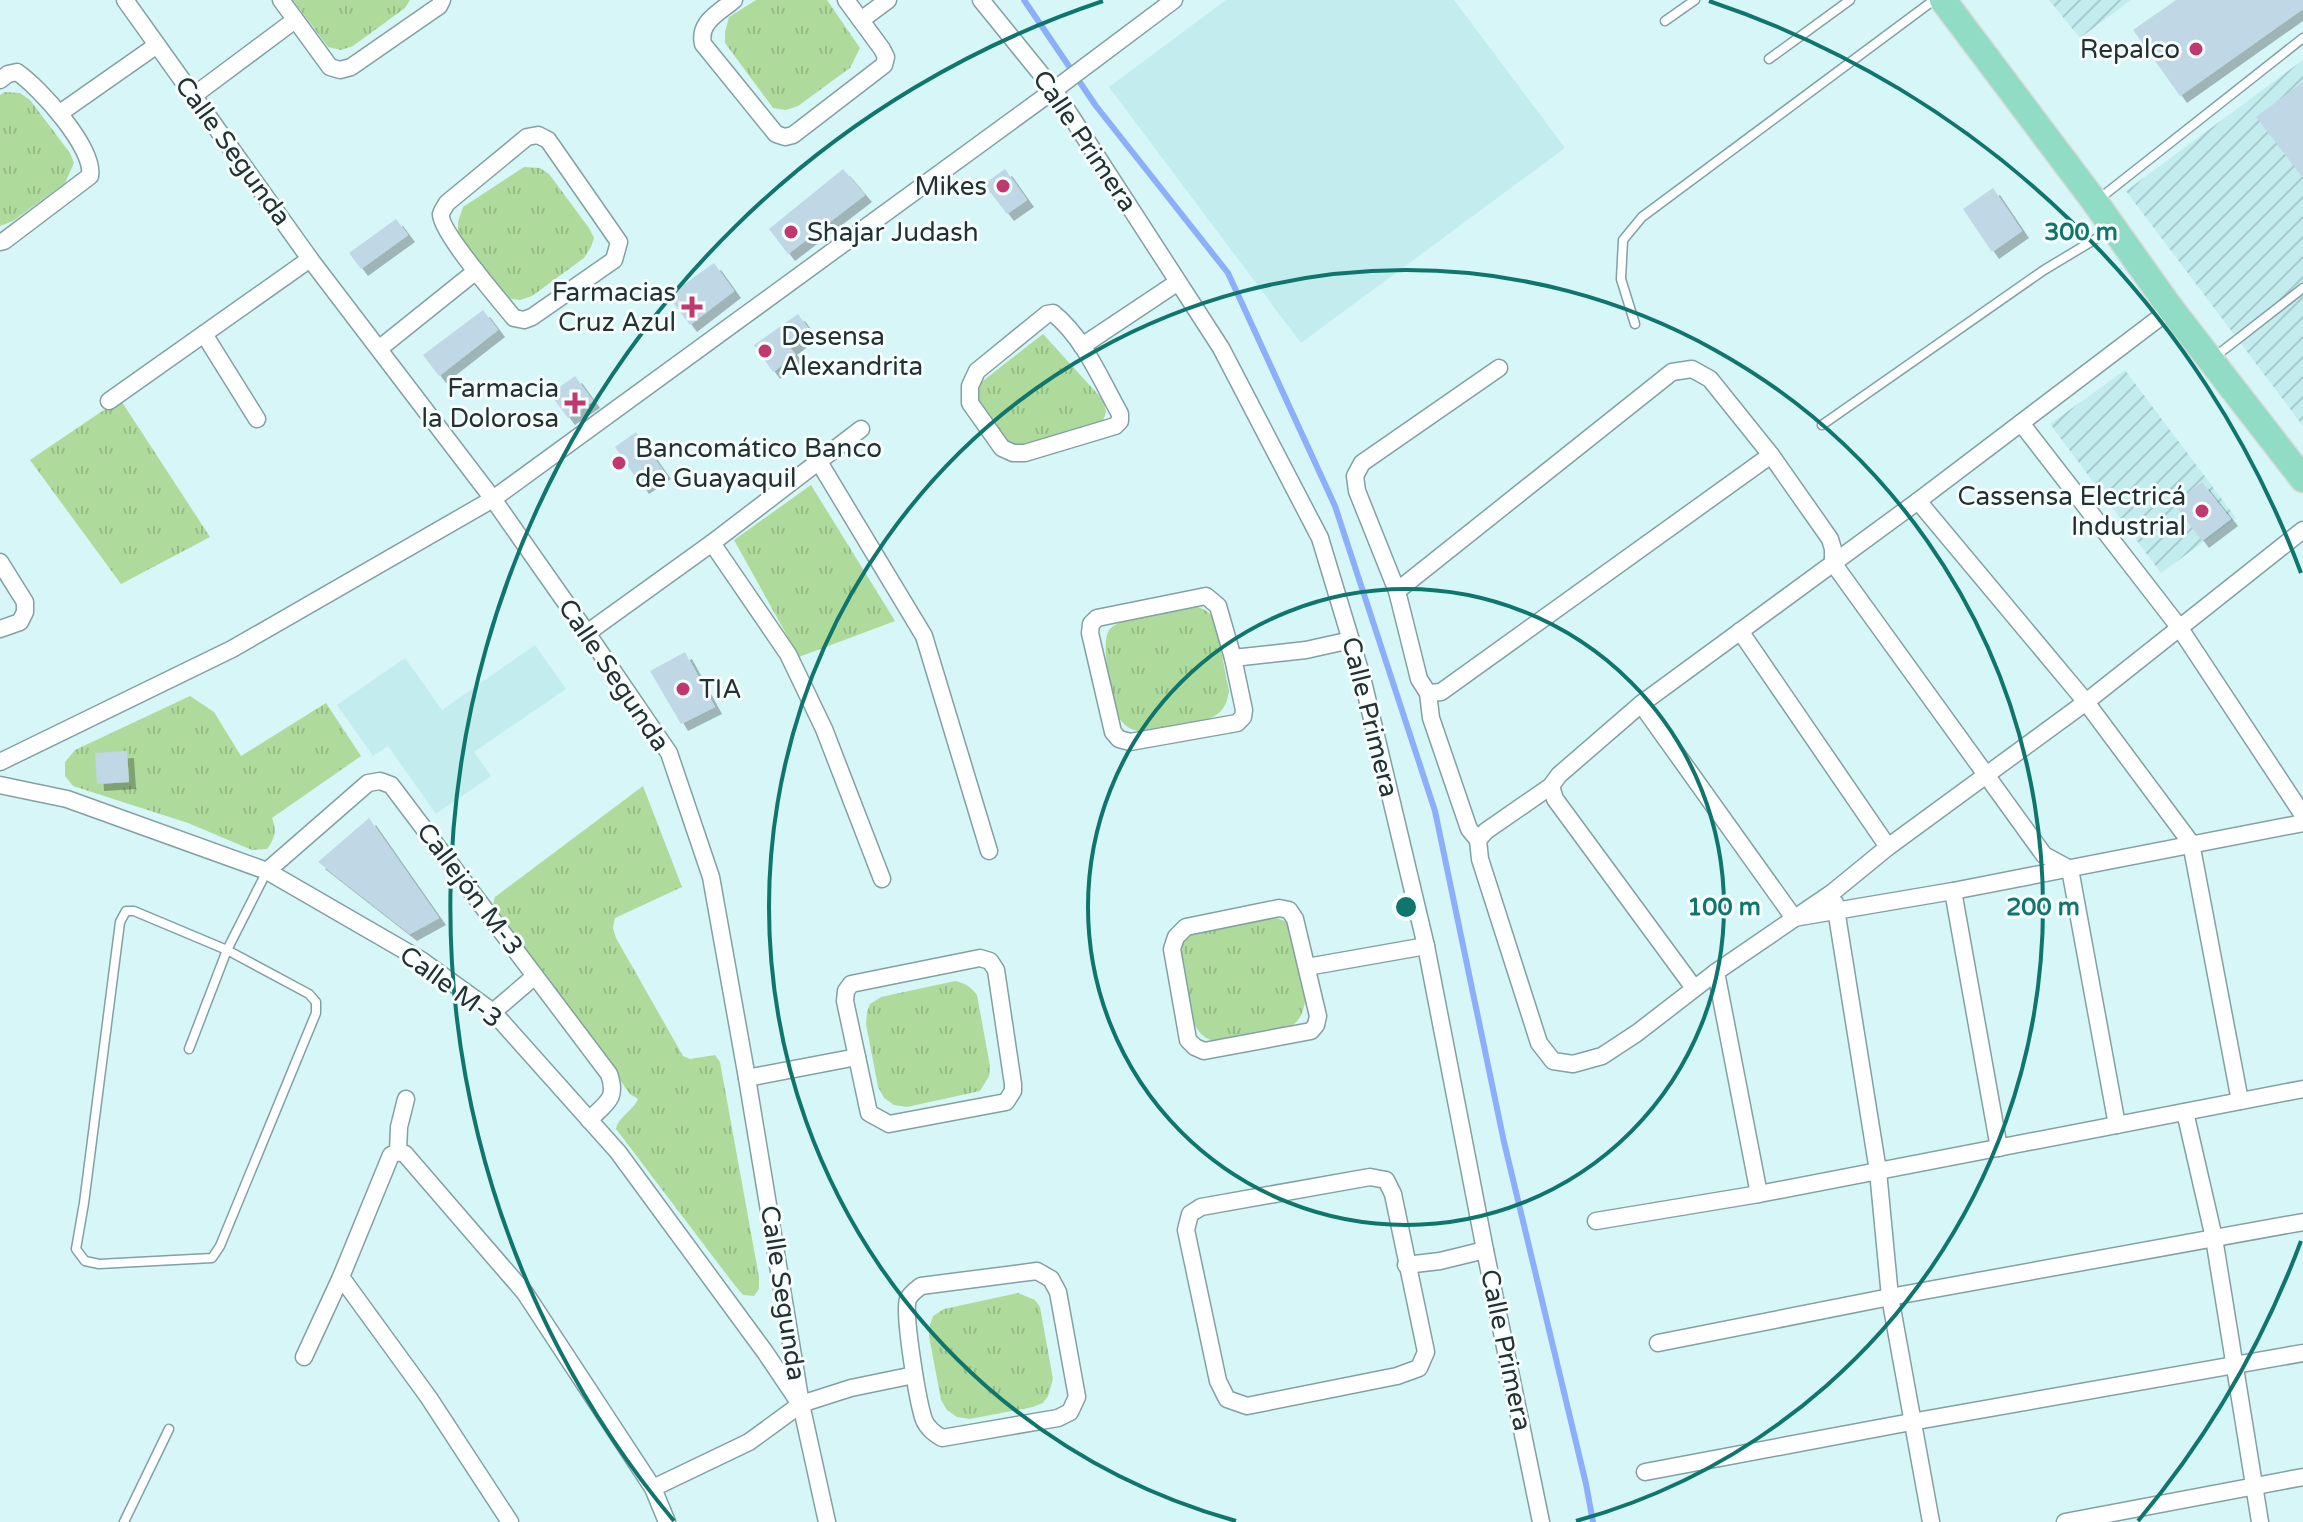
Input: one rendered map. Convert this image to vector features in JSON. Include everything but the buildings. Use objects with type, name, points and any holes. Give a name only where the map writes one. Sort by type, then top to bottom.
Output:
[{"type":"main road","points":[[1943,0],[2171,309],[2303,479]]},
{"type":"street","name":"Calle Segunda","points":[[125,0],[310,259],[493,499],[669,753],[711,877],[801,1404],[827,1522]]},
{"type":"street","points":[[281,0],[330,67],[340,70],[351,67],[439,6],[442,0]]},
{"type":"street","points":[[734,0],[703,26],[703,44],[776,134],[785,137],[793,135],[884,65],[886,57],[882,49],[850,1]]},
{"type":"street","points":[[861,20],[888,0]]},
{"type":"street","name":"Calle Primera","points":[[981,0],[1054,90],[1221,348],[1320,538],[1362,677],[1426,946],[1541,1522]]},
{"type":"street","points":[[0,762],[232,649],[493,499],[1174,0]]},
{"type":"street","points":[[193,96],[295,20]]},
{"type":"street","points":[[60,113],[157,45]]},
{"type":"street","points":[[0,80],[17,72],[25,78],[60,113],[92,168],[90,176],[0,242]]},
{"type":"street","points":[[538,135],[548,140],[619,242],[614,260],[524,320],[514,318],[476,271],[442,223],[441,213],[447,203],[527,137],[538,135]]},
{"type":"street","points":[[109,401],[310,259]]},
{"type":"street","points":[[380,348],[476,271]]},
{"type":"street","points":[[1082,346],[1178,282]]},
{"type":"street","points":[[1478,840],[1486,831],[1551,786],[1559,775],[1641,704],[1918,501],[2171,309]]},
{"type":"street","points":[[1053,313],[1063,320],[1082,346],[1120,414],[1120,421],[1115,426],[1025,453],[1013,453],[1002,448],[970,403],[970,386],[977,371],[1047,314],[1053,313]]},
{"type":"street","points":[[204,334],[257,419]]},
{"type":"street","points":[[1499,368],[1362,463],[1355,476],[1357,491],[1397,591],[1419,679],[1428,693],[1431,718],[1469,829],[1478,840],[1480,859],[1539,1043],[1553,1061],[1573,1064],[1602,1056],[1637,1033],[1716,972],[1833,892],[1888,847],[2086,702],[2303,530]]},
{"type":"street","points":[[1397,591],[1672,372],[1692,369],[1710,379],[1771,455],[1830,539],[1833,563],[2044,855],[2070,869]]},
{"type":"street","points":[[2021,423],[2179,627],[2303,815]]},
{"type":"street","points":[[587,633],[712,543],[861,429]]},
{"type":"street","points":[[1428,693],[1441,692],[1771,455]]},
{"type":"street","points":[[819,462],[924,636],[989,851]]},
{"type":"street","points":[[1918,501],[2086,702],[2191,843],[2240,1101]]},
{"type":"street","points":[[712,543],[788,654],[824,729],[882,879]]},
{"type":"street","points":[[0,562],[25,602],[25,612],[20,622],[0,629]]},
{"type":"street","points":[[1206,596],[1218,606],[1233,658],[1244,710],[1243,717],[1237,723],[1130,742],[1119,739],[1113,732],[1090,633],[1091,624],[1097,618],[1206,596]]},
{"type":"street","points":[[1740,631],[1888,847]]},
{"type":"street","points":[[1233,658],[1306,650],[1351,640]]},
{"type":"street","points":[[1641,704],[1794,918]]},
{"type":"street","name":"Callejón M-3","points":[[267,871],[368,783],[380,781],[391,785],[609,1074],[614,1087],[612,1097],[589,1120]]},
{"type":"street","name":"Calle M-3","points":[[0,785],[67,799],[267,871],[421,960],[493,1012],[628,1165],[801,1404]]},
{"type":"street","points":[[1551,786],[1555,799],[1694,988]]},
{"type":"street","points":[[1794,918],[1953,891],[2303,823]]},
{"type":"street","points":[[2070,869],[2117,1125]]},
{"type":"street","points":[[1953,891],[1999,1148]]},
{"type":"street","points":[[1833,892],[1878,1171],[1890,1297],[1931,1522]]},
{"type":"street","points":[[1279,908],[1289,910],[1295,919],[1307,967],[1318,1016],[1311,1031],[1204,1051],[1188,1040],[1172,949],[1176,937],[1186,927],[1279,908]]},
{"type":"street","points":[[1307,967],[1426,946]]},
{"type":"street","points":[[980,958],[990,961],[996,970],[1013,1084],[1013,1091],[1006,1102],[889,1124],[869,1113],[857,1057],[845,1001],[851,984],[980,958]]},
{"type":"street","points":[[1716,972],[1759,1194]]},
{"type":"street","points":[[493,1012],[535,976]]},
{"type":"street","points":[[747,1078],[857,1057]]},
{"type":"street","points":[[1596,1221],[1759,1194],[2303,1089]]},
{"type":"street","points":[[398,1152],[399,1127],[406,1099]]},
{"type":"street","points":[[2185,1112],[2214,1238],[2260,1522]]},
{"type":"street","points":[[304,1357],[391,1155],[398,1152],[405,1154],[525,1293],[653,1488],[667,1522]]},
{"type":"street","points":[[1370,1177],[1386,1180],[1393,1194],[1406,1265],[1426,1352],[1419,1368],[1397,1376],[1247,1406],[1227,1399],[1218,1381],[1186,1230],[1190,1214],[1201,1207],[1340,1182],[1370,1177]]},
{"type":"street","points":[[1658,1343],[1890,1297],[2303,1222]]},
{"type":"street","points":[[1406,1265],[1440,1261],[1485,1250]]},
{"type":"street","points":[[1037,1271],[1051,1279],[1058,1292],[1077,1397],[1070,1412],[1058,1418],[942,1438],[930,1430],[924,1420],[914,1375],[907,1307],[909,1296],[921,1286],[1037,1271]]},
{"type":"street","points":[[341,1277],[429,1398],[510,1522]]},
{"type":"street","points":[[1645,1472],[2303,1353]]},
{"type":"street","points":[[653,1488],[749,1442],[801,1404],[851,1388],[914,1375]]},
{"type":"street","points":[[2065,1522],[2303,1477]]},
{"type":"lane","points":[[1665,21],[1695,0]]},
{"type":"lane","points":[[1769,59],[1850,0]]},
{"type":"lane","points":[[1635,324],[1621,279],[1623,240],[1642,217],[1934,0]]},
{"type":"lane","points":[[2095,202],[2303,38]]},
{"type":"lane","points":[[1822,425],[2044,270],[2113,228]]},
{"type":"lane","points":[[2211,360],[2303,288]]},
{"type":"lane","points":[[189,1049],[227,950],[267,871]]},
{"type":"lane","points":[[126,911],[134,911],[227,950],[309,994],[316,1002],[316,1013],[220,1246],[212,1258],[199,1260],[99,1264],[85,1261],[76,1249],[120,922],[126,911]]},
{"type":"lane","points":[[124,1522],[169,1429]]},
{"type":"shaded area","points":[[1226,0],[1454,0],[1565,148],[1301,343],[1109,87]]},
{"type":"shaded area","points":[[2049,0],[2131,0],[2080,38]]},
{"type":"shaded area","points":[[2303,60],[2303,426],[2126,191]]},
{"type":"shaded area","points":[[2125,370],[2236,518],[2161,573],[2050,424]]},
{"type":"shaded area","points":[[535,645],[566,689],[474,752],[491,776],[436,814],[388,746],[373,756],[337,705],[405,658],[442,710]]},
{"type":"green space","points":[[293,0],[410,0],[405,8],[353,46],[341,50],[328,47]]},
{"type":"green space","points":[[756,0],[827,0],[860,48],[850,68],[798,106],[786,110],[773,108],[725,43],[729,17]]},
{"type":"green space","points":[[5,92],[20,93],[30,100],[70,153],[74,163],[65,183],[13,221],[0,226],[0,95]]},
{"type":"green space","points":[[524,167],[540,168],[549,174],[594,238],[584,258],[532,296],[520,300],[507,298],[458,233],[458,222],[463,207]]},
{"type":"green space","points":[[1043,334],[1104,401],[1106,412],[1103,421],[1013,448],[976,398],[979,384]]},
{"type":"green space","points":[[120,399],[210,537],[121,584],[30,460]]},
{"type":"green space","points":[[811,485],[895,621],[799,657],[734,540]]},
{"type":"green space","points":[[1193,606],[1206,611],[1215,620],[1229,691],[1225,705],[1208,719],[1160,730],[1131,729],[1118,717],[1112,696],[1106,657],[1110,629],[1136,618]]},
{"type":"green space","points":[[190,696],[214,712],[241,756],[326,703],[361,756],[272,818],[274,834],[267,849],[252,850],[188,823],[73,786],[65,776],[65,762],[75,750]]},
{"type":"green space","points":[[643,786],[682,887],[615,918],[613,928],[683,1056],[690,1059],[715,1055],[720,1062],[759,1277],[759,1289],[754,1296],[743,1295],[733,1283],[616,1129],[638,1099],[630,1094],[493,904],[495,897]]},
{"type":"green space","points":[[1270,915],[1287,922],[1292,929],[1305,1001],[1301,1015],[1297,1022],[1285,1029],[1226,1040],[1208,1039],[1195,1026],[1192,1017],[1183,971],[1184,942],[1196,931]]},
{"type":"green space","points":[[955,981],[968,986],[977,995],[990,1066],[989,1076],[980,1091],[907,1107],[894,1105],[884,1098],[878,1087],[866,1024],[870,1004],[881,997]]},
{"type":"green space","points":[[1018,1293],[1035,1300],[1040,1307],[1053,1379],[1048,1396],[1043,1403],[1033,1407],[970,1419],[957,1417],[947,1410],[941,1400],[929,1336],[933,1316],[944,1309]]},
{"type":"waterway","points":[[1024,0],[1096,106],[1228,273],[1335,506],[1435,811],[1504,1142],[1593,1522]]},
{"type":"place","name":"Repalco","points":[[2196,49]]},
{"type":"place","name":"Mikes","points":[[1003,186]]},
{"type":"place","name":"Shajar Judash","points":[[791,232]]},
{"type":"place","name":"Farmacias Cruz Azul","points":[[692,307]]},
{"type":"place","name":"Desensa Alexandrita","points":[[765,351]]},
{"type":"place","name":"Farmacia la Dolorosa","points":[[575,403]]},
{"type":"place","name":"Bancomático Banco de Guayaquil","points":[[619,463]]},
{"type":"place","name":"Cassensa Electricá Industrial","points":[[2202,511]]},
{"type":"place","name":"TIA","points":[[683,689]]}]
